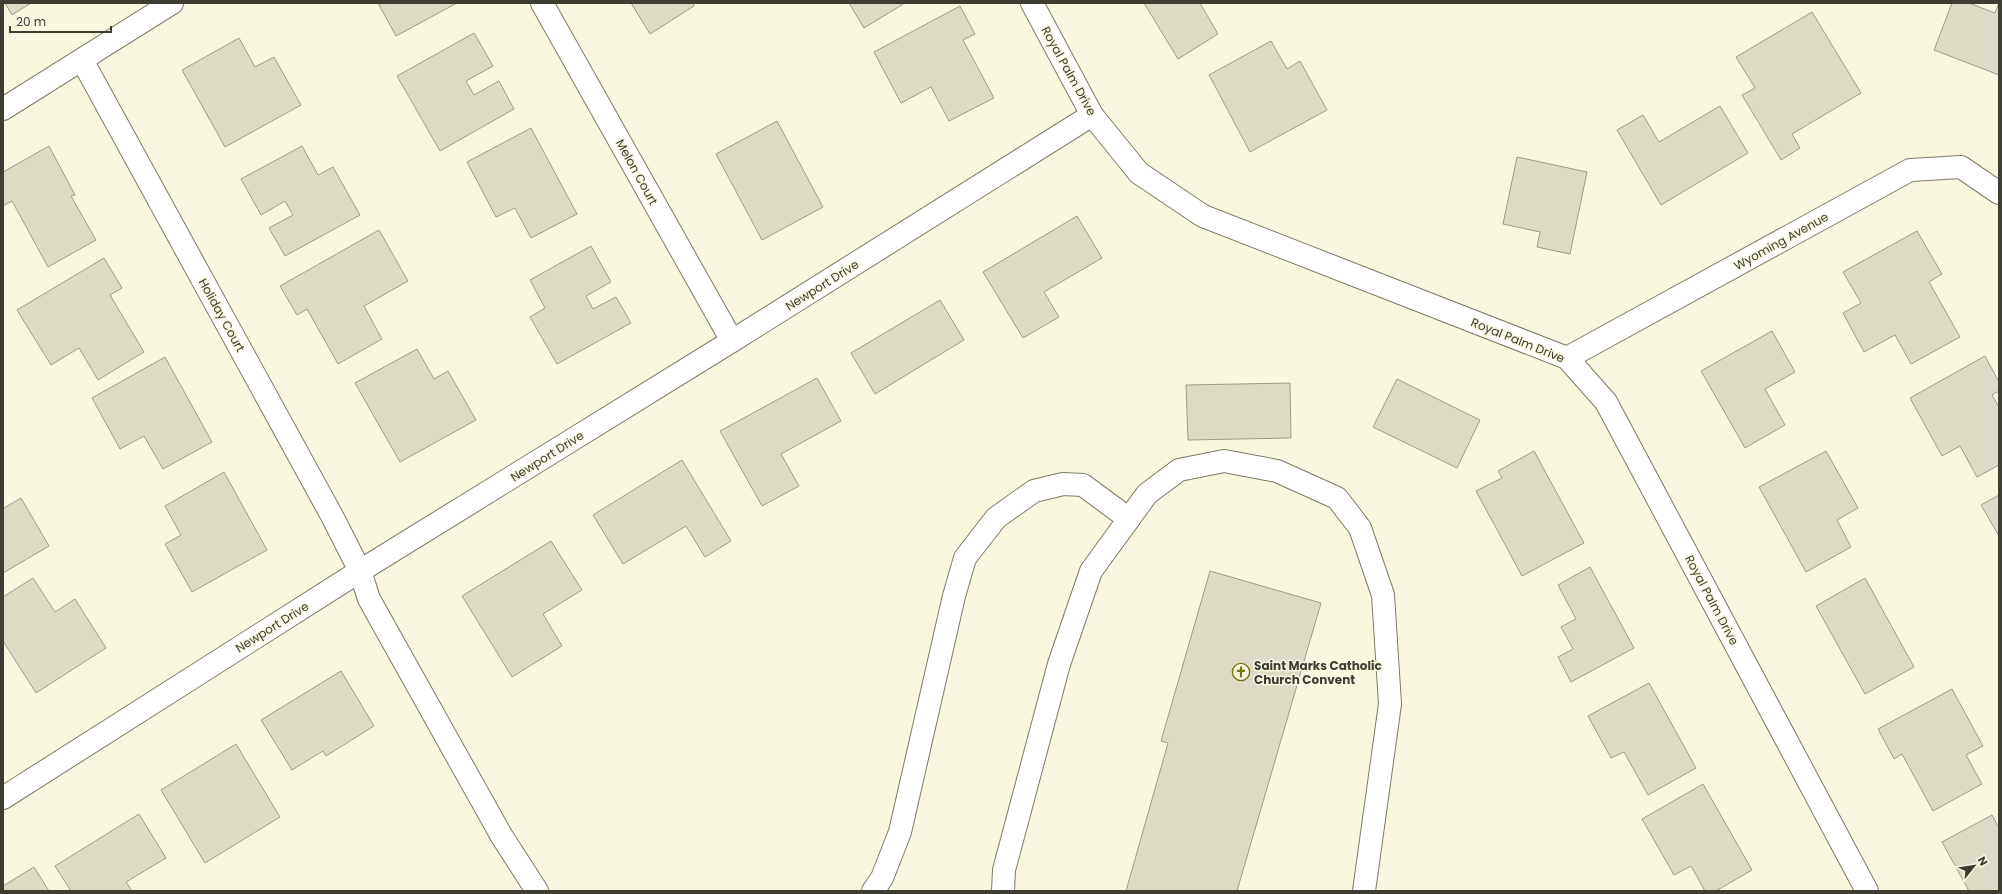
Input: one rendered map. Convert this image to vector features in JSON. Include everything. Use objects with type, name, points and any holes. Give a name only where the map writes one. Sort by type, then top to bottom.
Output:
[{"type":"street","points":[[3,109],[172,3]]},
{"type":"street","name":"Melon Court","points":[[542,3],[732,341]]},
{"type":"street","name":"Royal Palm Drive","points":[[1032,3],[1092,115],[1139,173],[1203,216],[1567,358],[1606,402],[1867,891]]},
{"type":"street","name":"Holiday Court","points":[[82,60],[360,571],[369,599],[501,836],[537,891]]},
{"type":"street","name":"Newport Drive","points":[[3,798],[360,571],[732,341],[1092,115]]},
{"type":"street","name":"Wyoming Avenue","points":[[1567,358],[1910,170],[1961,167],[1999,193]]},
{"type":"street","points":[[1003,891],[1004,870],[1062,657],[1091,571],[1147,494],[1179,470],[1224,461],[1277,471],[1337,498],[1360,528],[1383,595],[1390,704],[1364,891]]},
{"type":"street","points":[[873,891],[882,878],[900,832],[952,603],[964,558],[996,518],[1034,491],[1063,484],[1083,485],[1129,519]]},
{"type":"building","points":[[5,3],[31,3],[12,15]]},
{"type":"building","points":[[378,3],[457,3],[396,36]]},
{"type":"building","points":[[631,3],[693,3],[694,6],[650,34]]},
{"type":"building","points":[[849,3],[905,3],[864,28]]},
{"type":"building","points":[[1144,3],[1200,3],[1218,34],[1178,59]]},
{"type":"building","points":[[1952,3],[1969,3],[1995,13],[1999,3],[1999,75],[1934,50]]},
{"type":"building","points":[[960,6],[975,34],[963,40],[994,98],[949,121],[931,87],[901,103],[874,52]]},
{"type":"building","points":[[1812,12],[1861,93],[1792,134],[1800,148],[1781,160],[1742,95],[1755,88],[1736,57]]},
{"type":"building","points":[[474,33],[493,66],[466,81],[474,95],[499,81],[514,109],[440,151],[397,76]]},
{"type":"building","points":[[239,38],[255,67],[274,57],[301,105],[225,147],[182,70]]},
{"type":"building","points":[[1271,41],[1287,69],[1300,61],[1327,110],[1250,152],[1209,75]]},
{"type":"building","points":[[1720,106],[1748,153],[1661,205],[1617,130],[1643,115],[1659,142]]},
{"type":"building","points":[[777,121],[823,207],[762,240],[716,154]]},
{"type":"building","points":[[531,128],[577,214],[531,238],[515,208],[496,217],[467,162]]},
{"type":"building","points":[[49,146],[75,195],[71,196],[96,240],[48,267],[12,201],[3,206],[3,172]]},
{"type":"building","points":[[302,146],[318,175],[333,167],[360,215],[285,256],[269,228],[293,215],[285,201],[261,215],[241,179]]},
{"type":"building","points":[[1517,157],[1587,172],[1570,254],[1537,247],[1540,232],[1503,224]]},
{"type":"building","points":[[1077,216],[1102,258],[1044,292],[1059,317],[1023,338],[983,272]]},
{"type":"building","points":[[379,230],[408,281],[364,306],[382,339],[338,364],[307,309],[297,315],[280,286]]},
{"type":"building","points":[[1917,231],[1942,274],[1929,282],[1960,337],[1911,364],[1895,335],[1864,352],[1843,313],[1861,303],[1843,272]]},
{"type":"building","points":[[591,246],[611,282],[586,296],[593,309],[616,297],[631,323],[557,364],[530,317],[545,308],[530,280]]},
{"type":"building","points":[[104,258],[122,288],[110,295],[144,352],[98,380],[79,348],[51,365],[17,310]]},
{"type":"building","points":[[940,300],[964,340],[875,394],[851,353]]},
{"type":"building","points":[[1772,331],[1795,372],[1765,389],[1785,425],[1745,448],[1701,371]]},
{"type":"building","points":[[417,349],[434,379],[448,371],[476,420],[400,462],[355,383]]},
{"type":"building","points":[[1985,356],[1999,382],[1999,391],[1992,395],[1999,407],[1999,465],[1977,477],[1960,446],[1942,456],[1910,398]]},
{"type":"building","points":[[165,357],[212,442],[163,469],[144,436],[120,449],[92,398]]},
{"type":"building","points":[[817,378],[841,421],[781,454],[799,486],[762,506],[720,431]]},
{"type":"building","points":[[1397,379],[1480,420],[1457,468],[1373,427]]},
{"type":"building","points":[[1290,383],[1291,438],[1188,440],[1186,385]]},
{"type":"building","points":[[1534,451],[1584,543],[1522,576],[1476,491],[1502,478],[1498,471]]},
{"type":"building","points":[[1826,451],[1858,508],[1837,520],[1851,547],[1806,572],[1759,487]]},
{"type":"building","points":[[682,460],[731,541],[705,557],[686,526],[623,564],[593,515]]},
{"type":"building","points":[[224,472],[267,550],[192,592],[165,544],[181,535],[165,506]]},
{"type":"building","points":[[1999,495],[1999,536],[1981,505]]},
{"type":"building","points":[[21,498],[49,546],[3,573],[3,507],[4,508]]},
{"type":"building","points":[[551,541],[582,590],[543,614],[562,646],[512,677],[462,596]]},
{"type":"building","points":[[1590,567],[1634,648],[1571,682],[1558,657],[1573,649],[1561,627],[1576,619],[1558,585]]},
{"type":"building","name":"Saint Marks Catholic Church Convent","points":[[1210,571],[1321,603],[1237,891],[1126,891],[1168,743],[1161,741]]},
{"type":"building","points":[[33,578],[55,612],[75,599],[106,648],[36,693],[3,641],[3,597]]},
{"type":"building","points":[[1865,578],[1914,667],[1865,694],[1816,606]]},
{"type":"building","points":[[341,671],[374,726],[326,756],[323,751],[292,770],[261,720]]},
{"type":"building","points":[[1649,683],[1696,768],[1648,795],[1624,752],[1611,758],[1588,716]]},
{"type":"building","points":[[1952,689],[1983,746],[1966,755],[1982,784],[1933,811],[1902,754],[1894,759],[1878,729]]},
{"type":"building","points":[[236,744],[280,817],[205,863],[161,790]]},
{"type":"building","points":[[1703,784],[1752,870],[1716,891],[1705,891],[1691,866],[1674,875],[1642,819]]},
{"type":"building","points":[[139,814],[166,858],[126,882],[132,891],[71,891],[55,866]]},
{"type":"building","points":[[1992,815],[1999,828],[1999,891],[1969,891],[1942,842]]},
{"type":"building","points":[[34,867],[49,891],[3,891],[3,886]]},
{"type":"place","name":"Saint Marks Catholic Church Convent","points":[[1241,672]]}]
